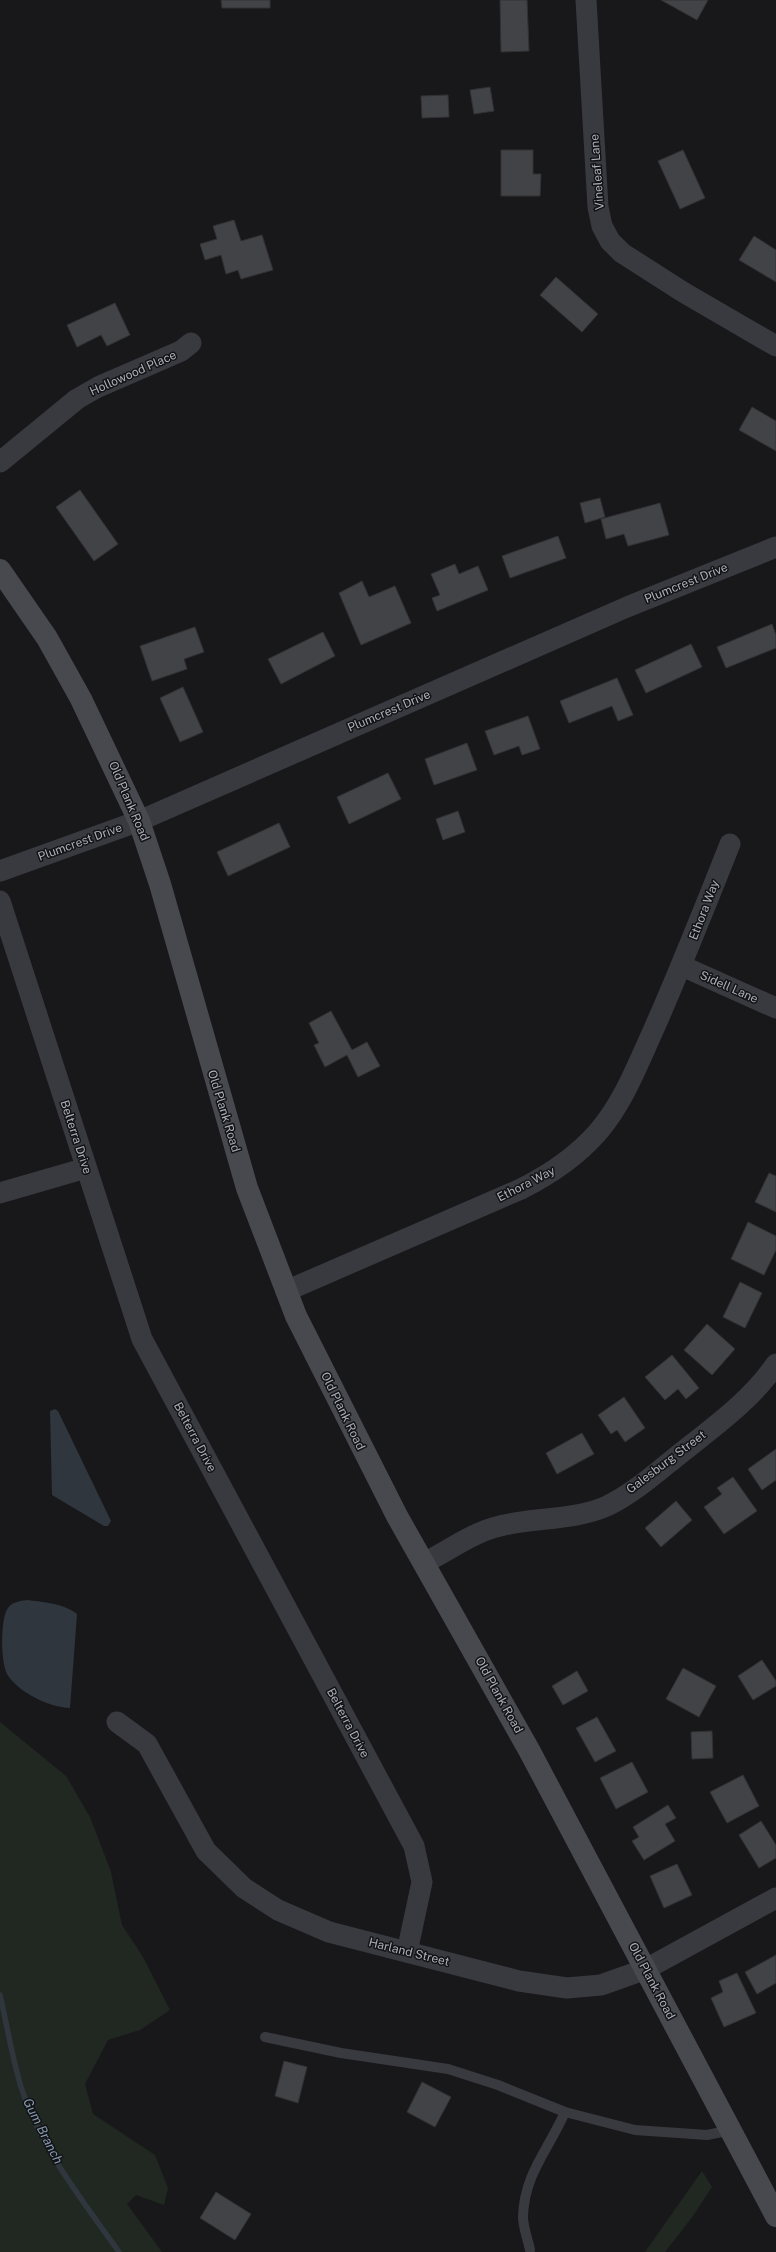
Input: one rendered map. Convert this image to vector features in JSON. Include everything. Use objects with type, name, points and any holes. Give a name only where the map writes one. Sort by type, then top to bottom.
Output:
[{"type":"street","name":"Vineleaf Lane","points":[[586,0],[598,207],[602,226],[610,241],[622,253],[677,288],[776,346]]},
{"type":"street","name":"Hollowood Place","points":[[0,462],[77,399],[98,387],[181,351],[191,343]]},
{"type":"street","name":"Plumcrest Drive","points":[[0,871],[139,821],[606,616],[776,547]]},
{"type":"street","name":"Old Plank Road","points":[[0,570],[47,638],[81,699],[139,821],[160,884],[247,1188],[286,1291],[355,1436],[424,1563],[529,1750],[776,2216]]},
{"type":"street","name":"Ethora Way","points":[[286,1291],[521,1189],[555,1170],[571,1159],[599,1131],[622,1098],[682,966],[730,844]]},
{"type":"street","name":"Belterra Drive","points":[[0,901],[142,1339],[414,1846],[422,1882],[407,1952]]},
{"type":"street","name":"Sidell Lane","points":[[682,966],[776,1008]]},
{"type":"street","points":[[0,1192],[86,1168]]},
{"type":"street","name":"Galesburg Street","points":[[424,1563],[479,1534],[498,1526],[577,1515],[607,1505],[646,1481],[693,1443],[765,1380],[776,1364]]},
{"type":"street","name":"Harland Street","points":[[117,1722],[147,1744],[206,1851],[244,1888],[278,1910],[329,1932],[518,1981],[567,1988],[601,1985],[646,1969],[776,1898]]},
{"type":"lane","points":[[265,2037],[341,2053],[448,2069],[498,2084],[565,2112],[635,2130],[707,2135],[731,2130]]},
{"type":"lane","points":[[530,2250],[523,2218],[526,2188],[538,2163],[555,2136],[565,2112]]},
{"type":"shaded area","points":[[55,1409],[58,1411],[111,1521],[108,1526],[104,1526],[52,1495],[50,1411]]},
{"type":"shaded area","points":[[27,1600],[59,1605],[66,1607],[77,1614],[70,1708],[53,1705],[28,1694],[14,1683],[6,1672],[2,1642],[5,1613],[12,1604]]},
{"type":"shaded area","points":[[0,1722],[66,1776],[90,1817],[111,1872],[122,1925],[143,1957],[170,2010],[140,2030],[108,2040],[85,2084],[93,2114],[155,2155],[168,2188],[164,2205],[136,2195],[127,2204],[162,2252],[0,2252]]},
{"type":"shaded area","points":[[702,2171],[712,2187],[693,2216],[665,2252],[645,2252]]},
{"type":"building","points":[[221,0],[270,0],[270,8],[222,8]]},
{"type":"building","points":[[500,0],[527,0],[529,51],[501,52]]},
{"type":"building","points":[[661,0],[708,0],[697,20]]},
{"type":"building","points":[[490,87],[494,111],[474,114],[470,90]]},
{"type":"building","points":[[448,95],[449,117],[422,118],[421,96]]},
{"type":"building","points":[[501,150],[533,150],[533,174],[541,174],[540,196],[501,196]]},
{"type":"building","points":[[683,150],[705,198],[680,209],[658,161]]},
{"type":"building","points":[[234,220],[241,241],[262,235],[273,270],[241,279],[238,270],[226,274],[221,255],[205,260],[200,244],[217,239],[213,226]]},
{"type":"building","points":[[754,236],[776,250],[776,282],[739,260]]},
{"type":"building","points":[[556,277],[598,314],[582,332],[540,295]]},
{"type":"building","points":[[115,303],[130,335],[107,346],[101,335],[77,347],[67,325]]},
{"type":"building","points":[[752,407],[776,421],[776,451],[739,430]]},
{"type":"building","points":[[80,490],[118,544],[94,561],[56,507]]},
{"type":"building","points":[[600,498],[605,517],[585,523],[580,503]]},
{"type":"building","points":[[660,503],[669,535],[628,546],[624,534],[606,539],[601,519]]},
{"type":"building","points":[[558,536],[566,558],[510,578],[502,556]]},
{"type":"building","points":[[455,564],[459,574],[478,566],[488,590],[437,611],[432,598],[440,595],[431,574]]},
{"type":"building","points":[[362,581],[369,597],[395,586],[411,623],[361,645],[339,593]]},
{"type":"building","points":[[772,624],[776,635],[776,648],[726,668],[717,647]]},
{"type":"building","points":[[195,627],[204,652],[184,659],[187,669],[152,681],[140,646]]},
{"type":"building","points":[[323,632],[335,656],[281,684],[268,659]]},
{"type":"building","points":[[691,644],[702,667],[646,693],[635,670]]},
{"type":"building","points":[[617,678],[633,715],[618,721],[612,706],[569,723],[560,701]]},
{"type":"building","points":[[183,687],[203,732],[180,742],[160,698]]},
{"type":"building","points":[[528,716],[540,749],[522,755],[519,746],[494,755],[485,731]]},
{"type":"building","points":[[467,743],[477,770],[434,785],[425,759]]},
{"type":"building","points":[[388,773],[401,799],[349,824],[337,797]]},
{"type":"building","points":[[458,811],[465,832],[443,840],[436,819]]},
{"type":"building","points":[[279,823],[290,847],[228,876],[217,852]]},
{"type":"building","points":[[331,1011],[352,1050],[367,1042],[380,1066],[358,1077],[347,1055],[325,1067],[314,1045],[319,1043],[309,1023]]},
{"type":"building","points":[[769,1173],[776,1176],[776,1212],[755,1202]]},
{"type":"building","points":[[748,1222],[776,1236],[776,1250],[764,1275],[731,1259]]},
{"type":"building","points":[[740,1282],[762,1293],[745,1328],[723,1317]]},
{"type":"building","points":[[707,1324],[735,1349],[712,1375],[684,1350]]},
{"type":"building","points":[[672,1355],[699,1388],[686,1399],[678,1389],[665,1400],[645,1377]]},
{"type":"building","points":[[624,1397],[645,1428],[625,1442],[617,1430],[611,1434],[598,1415]]},
{"type":"building","points":[[582,1433],[594,1454],[557,1474],[546,1453]]},
{"type":"building","points":[[776,1449],[776,1480],[762,1490],[748,1469]]},
{"type":"building","points":[[733,1477],[757,1511],[724,1534],[704,1507],[722,1494],[717,1488]]},
{"type":"building","points":[[676,1501],[692,1520],[661,1547],[645,1528]]},
{"type":"building","points":[[762,1660],[776,1681],[776,1686],[753,1700],[738,1676]]},
{"type":"building","points":[[683,1668],[716,1686],[699,1717],[666,1699]]},
{"type":"building","points":[[577,1671],[588,1691],[563,1705],[552,1686]]},
{"type":"building","points":[[597,1717],[616,1751],[595,1762],[576,1728]]},
{"type":"building","points":[[712,1731],[713,1758],[692,1759],[691,1732]]},
{"type":"building","points":[[632,1762],[648,1792],[616,1809],[600,1778]]},
{"type":"building","points":[[743,1775],[759,1806],[727,1823],[710,1792]]},
{"type":"building","points":[[668,1805],[676,1818],[665,1824],[675,1841],[644,1860],[632,1841],[639,1837],[633,1827]]},
{"type":"building","points":[[761,1821],[776,1845],[776,1858],[759,1868],[739,1835]]},
{"type":"building","points":[[677,1864],[692,1895],[664,1908],[650,1876]]},
{"type":"building","points":[[776,1955],[776,1983],[757,1994],[745,1972]]},
{"type":"building","points":[[737,1973],[756,2013],[724,2027],[711,1998],[723,1992],[719,1981]]},
{"type":"building","points":[[284,2061],[307,2067],[298,2103],[275,2096]]},
{"type":"building","points":[[422,2082],[451,2097],[435,2127],[407,2112]]},
{"type":"building","points":[[216,2192],[251,2214],[235,2240],[200,2218]]},
{"type":"waterway","name":"Gum Branch","points":[[0,1995],[12,2053],[29,2110],[51,2153],[77,2193],[119,2252]]}]
